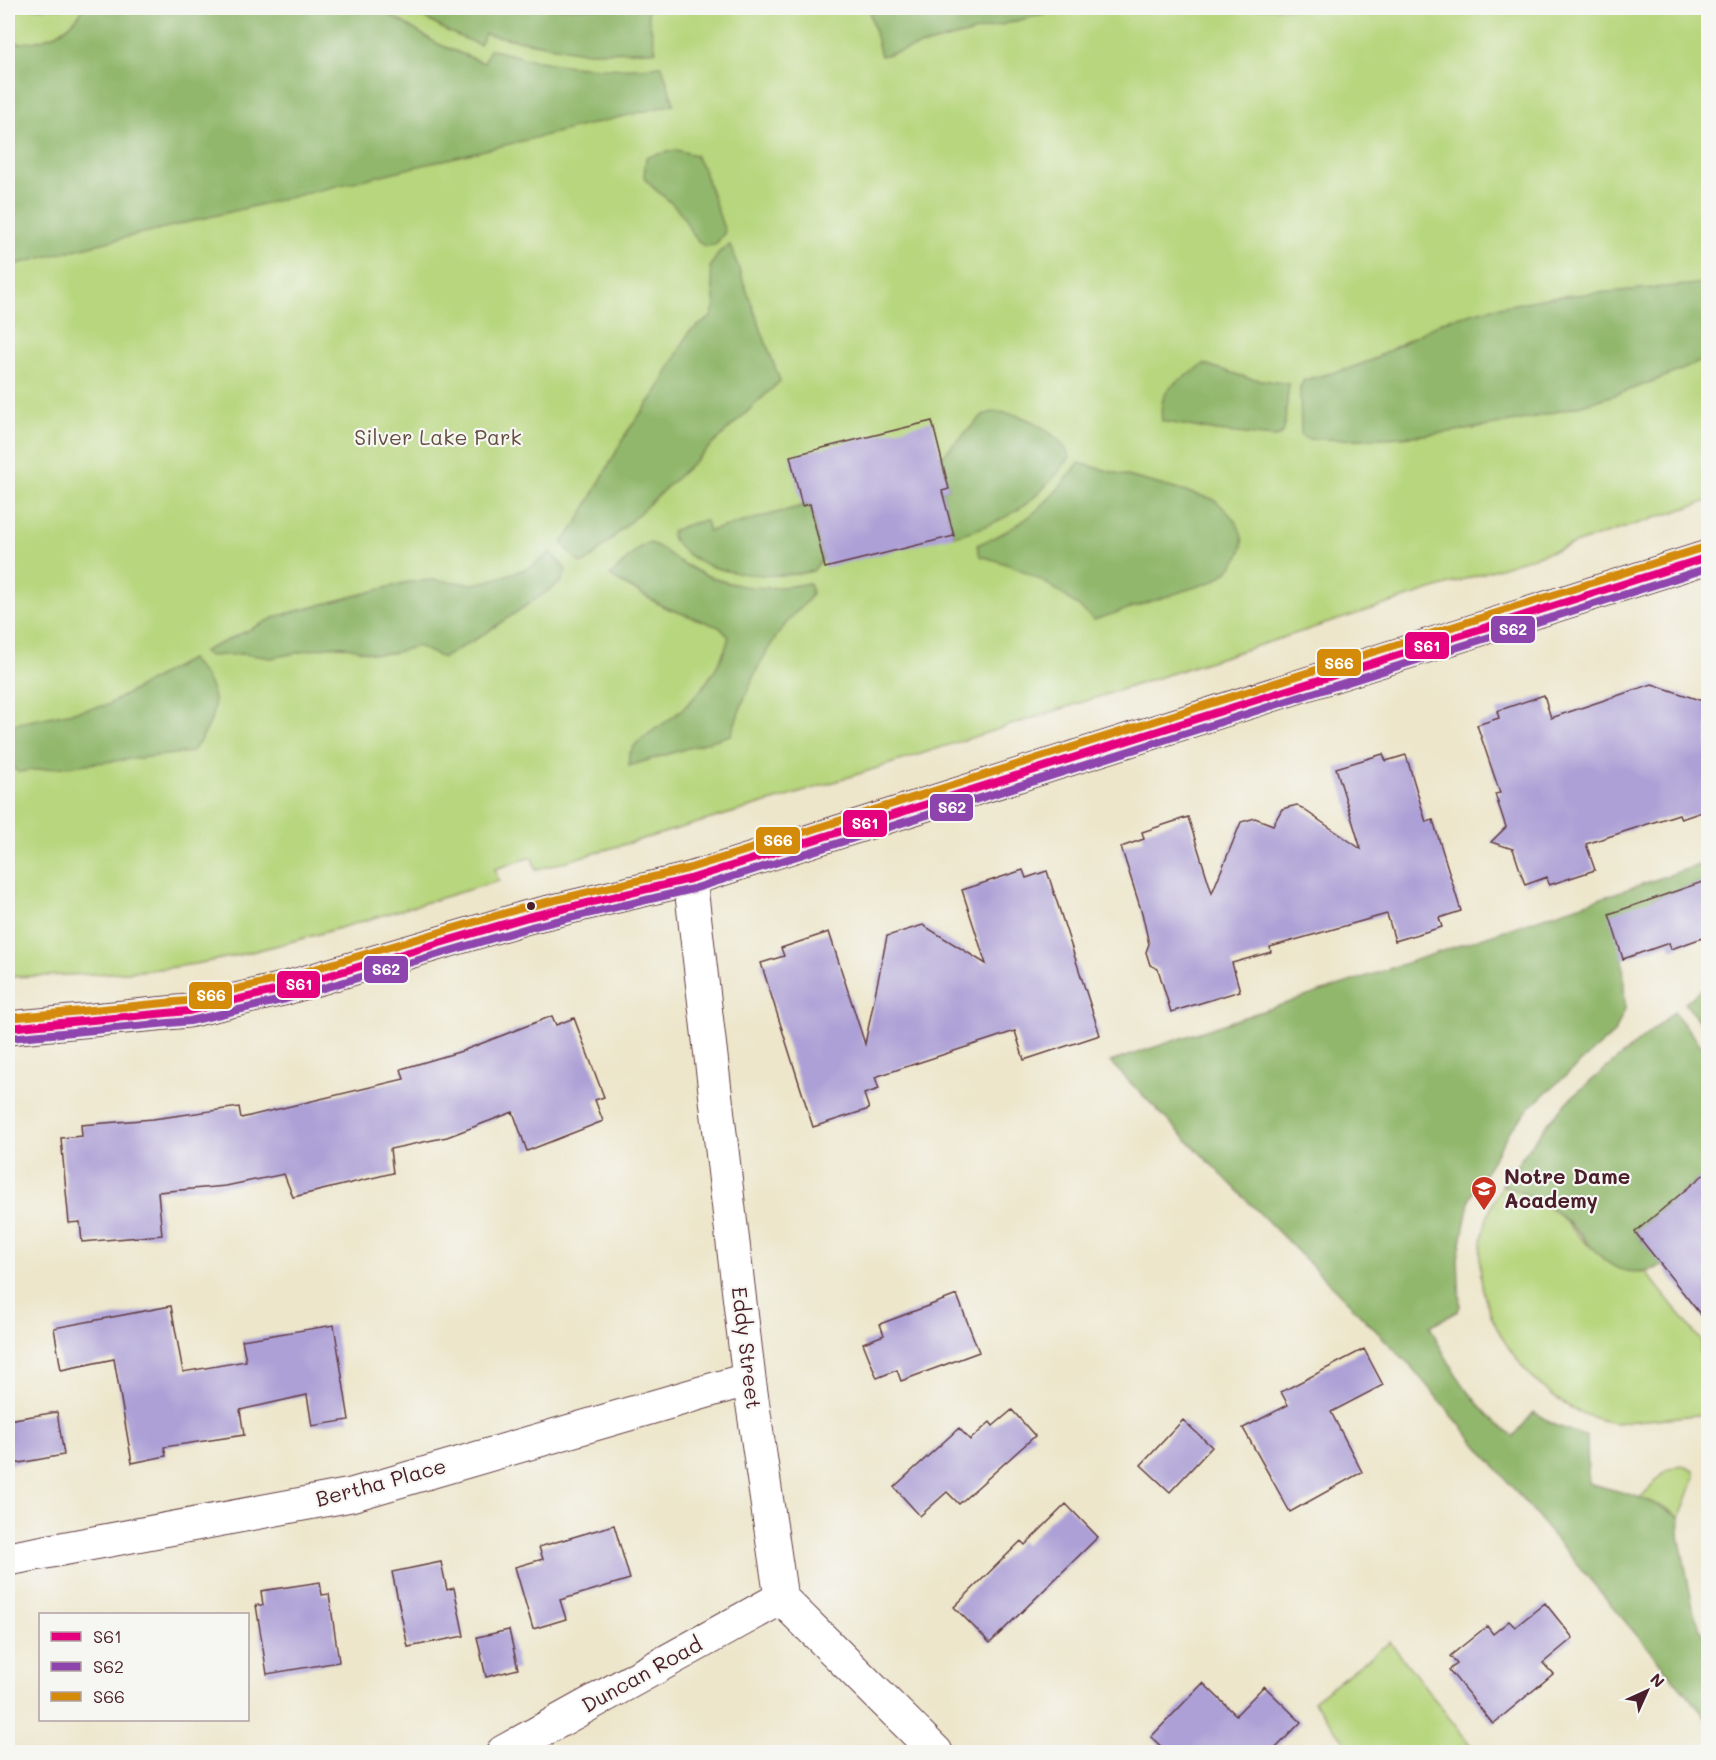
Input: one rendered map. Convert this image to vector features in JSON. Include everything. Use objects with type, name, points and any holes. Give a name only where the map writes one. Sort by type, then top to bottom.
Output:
[{"type":"street","points":[[8,1028],[188,1011],[283,989],[528,917],[690,879],[1708,557]]},
{"type":"street","name":"Eddy Street","points":[[690,879],[749,1379],[781,1598]]},
{"type":"street","name":"Bertha Place","points":[[8,1559],[351,1494],[749,1379]]},
{"type":"street","points":[[781,1598],[936,1752]]},
{"type":"street","name":"Duncan Road","points":[[503,1752],[781,1598]]},
{"type":"green space","name":"Silver Lake Park","points":[[8,8],[1708,8],[1708,501],[790,796],[536,870],[532,857],[495,869],[499,881],[326,932],[221,959],[168,968],[115,973],[8,977]]},
{"type":"green space","points":[[84,8],[379,8],[438,44],[484,63],[490,49],[554,64],[618,69],[662,66],[674,104],[8,266],[8,43],[41,40],[60,32],[77,18]]},
{"type":"green space","points":[[407,8],[652,8],[647,11],[656,51],[582,52],[485,34],[480,45],[449,32]]},
{"type":"green space","points":[[884,8],[1067,8],[881,56],[870,13]]},
{"type":"green space","points":[[676,150],[695,155],[703,168],[725,232],[715,245],[704,246],[693,234],[679,211],[644,177],[646,157]]},
{"type":"green space","points":[[730,245],[780,381],[587,562],[580,563],[562,543],[576,525],[627,432],[658,390],[689,332],[711,317],[715,305],[710,268],[719,252]]},
{"type":"green space","points":[[1708,283],[1708,358],[1661,378],[1612,396],[1512,422],[1410,436],[1307,439],[1301,435],[1300,387],[1304,380],[1348,369],[1372,360],[1443,321],[1483,310],[1552,297]]},
{"type":"green space","points":[[1204,364],[1248,378],[1289,384],[1284,429],[1281,435],[1275,437],[1217,431],[1162,421],[1161,409],[1166,392]]},
{"type":"green space","points":[[993,412],[1015,415],[1038,424],[1057,439],[1070,457],[1045,487],[1020,509],[991,524],[954,536],[942,491],[949,489],[941,457],[983,415]]},
{"type":"green space","points":[[1079,463],[1213,499],[1225,509],[1240,530],[1241,551],[1236,561],[1214,581],[1094,620],[1068,598],[1041,580],[1012,566],[980,556],[977,545],[1022,522],[1046,502]]},
{"type":"green space","points":[[810,504],[823,558],[813,571],[777,575],[736,573],[698,560],[683,550],[671,536],[672,531],[697,522],[706,521],[709,531]]},
{"type":"green space","points":[[650,543],[678,561],[728,583],[775,588],[809,583],[812,593],[770,645],[752,679],[731,735],[629,766],[629,755],[634,746],[683,709],[708,680],[721,659],[729,637],[719,627],[664,607],[610,576],[640,547]]},
{"type":"green space","points":[[551,552],[566,570],[561,582],[481,636],[443,658],[417,646],[393,653],[375,654],[343,646],[326,647],[271,658],[244,654],[210,656],[202,652],[278,616],[408,582],[433,580],[474,584],[492,580],[531,567]]},
{"type":"green space","points":[[190,659],[209,683],[214,704],[213,715],[208,727],[192,752],[18,772],[12,767],[9,725],[107,705]]},
{"type":"green space","points":[[1708,862],[1708,880],[1652,899],[1623,959],[1625,1009],[1615,1032],[1530,1107],[1509,1132],[1470,1197],[1458,1258],[1460,1306],[1458,1311],[1430,1326],[1465,1387],[1499,1426],[1513,1437],[1534,1412],[1554,1425],[1587,1437],[1588,1483],[1659,1505],[1680,1518],[1679,1535],[1694,1613],[1708,1645],[1708,1720],[1408,1363],[1110,1062]]},
{"type":"green space","points":[[1708,984],[1708,1033],[1685,1003]]},
{"type":"green space","points":[[1674,1012],[1708,1054],[1708,1171],[1635,1232],[1663,1266],[1647,1271],[1621,1270],[1602,1258],[1574,1228],[1549,1208],[1521,1192],[1502,1185],[1546,1125],[1573,1096]]},
{"type":"green space","points":[[1502,1185],[1530,1196],[1550,1208],[1581,1239],[1606,1258],[1630,1269],[1646,1272],[1701,1341],[1700,1352],[1708,1362],[1708,1414],[1615,1423],[1601,1420],[1564,1404],[1542,1387],[1523,1367],[1495,1324],[1486,1302],[1481,1279],[1480,1256],[1483,1233],[1490,1209]]},
{"type":"green space","points":[[1681,1465],[1694,1471],[1695,1476],[1680,1518],[1666,1508],[1640,1498],[1667,1470]]},
{"type":"green space","points":[[1390,1642],[1476,1752],[1353,1752],[1313,1701]]},
{"type":"building","points":[[932,421],[949,489],[942,491],[954,536],[825,568],[810,504],[802,506],[790,456]]},
{"type":"building","points":[[1652,684],[1708,703],[1708,810],[1681,819],[1679,814],[1586,844],[1595,870],[1549,885],[1547,877],[1525,885],[1513,849],[1491,842],[1506,827],[1495,794],[1500,793],[1477,725],[1499,718],[1497,711],[1544,695],[1551,718]]},
{"type":"building","points":[[1383,754],[1386,761],[1406,755],[1426,822],[1433,820],[1461,911],[1439,918],[1442,927],[1395,941],[1387,914],[1270,947],[1271,952],[1232,963],[1240,991],[1171,1012],[1158,969],[1150,965],[1146,952],[1149,944],[1142,913],[1121,847],[1144,839],[1142,832],[1188,817],[1212,893],[1241,822],[1255,818],[1273,825],[1282,809],[1297,805],[1361,849],[1336,768]]},
{"type":"building","points":[[1023,870],[1026,878],[1047,871],[1100,1035],[1024,1060],[1015,1031],[875,1077],[879,1089],[864,1094],[869,1109],[813,1127],[761,963],[784,956],[781,948],[829,932],[865,1044],[887,936],[923,925],[986,964],[962,890]]},
{"type":"building","points":[[1708,880],[1708,936],[1671,949],[1669,943],[1623,959],[1609,914]]},
{"type":"building","points":[[552,1016],[556,1025],[574,1018],[604,1097],[595,1100],[603,1121],[527,1151],[513,1112],[447,1137],[390,1149],[393,1173],[293,1197],[284,1174],[226,1186],[158,1192],[162,1235],[82,1242],[80,1222],[69,1223],[61,1138],[82,1136],[81,1125],[153,1119],[239,1107],[241,1118],[404,1079],[401,1069],[462,1051]]},
{"type":"building","points":[[1708,1171],[1708,1324],[1635,1232]]},
{"type":"building","points":[[957,1295],[979,1352],[901,1381],[897,1370],[877,1378],[863,1343],[884,1335],[880,1324]]},
{"type":"building","points":[[171,1306],[183,1372],[246,1361],[242,1340],[334,1325],[349,1420],[312,1426],[307,1395],[240,1410],[244,1435],[164,1447],[166,1456],[132,1463],[114,1359],[61,1370],[54,1328]]},
{"type":"building","points":[[1364,1349],[1383,1385],[1331,1412],[1362,1472],[1290,1512],[1243,1428],[1288,1405],[1281,1392]]},
{"type":"building","points":[[1012,1410],[1035,1436],[959,1504],[947,1492],[920,1516],[894,1487],[959,1428],[970,1440],[990,1422],[993,1426]]},
{"type":"building","points":[[57,1412],[64,1455],[8,1465],[8,1420]]},
{"type":"building","points":[[1183,1420],[1212,1447],[1170,1492],[1141,1465]]},
{"type":"building","points":[[1066,1504],[1098,1537],[990,1643],[954,1607],[1021,1541],[1025,1545]]},
{"type":"building","points":[[614,1525],[630,1579],[560,1600],[566,1619],[533,1629],[515,1567],[543,1559],[539,1547]]},
{"type":"building","points":[[441,1562],[447,1590],[454,1588],[464,1636],[408,1647],[392,1572]]},
{"type":"building","points":[[320,1582],[322,1595],[329,1594],[339,1662],[267,1674],[256,1605],[263,1605],[261,1591]]},
{"type":"building","points":[[1545,1603],[1573,1638],[1543,1663],[1553,1674],[1493,1724],[1449,1670],[1457,1664],[1450,1656],[1487,1626],[1493,1634],[1509,1621],[1515,1627]]},
{"type":"building","points":[[509,1630],[518,1669],[486,1677],[477,1637]]},
{"type":"building","points":[[1203,1683],[1236,1715],[1264,1686],[1301,1722],[1273,1751],[1275,1752],[1167,1752],[1151,1737]]},
{"type":"transit line","name":"S66","points":[[8,1018],[186,1001],[280,979],[526,907],[687,869],[1705,547]]},
{"type":"transit line","name":"S61","points":[[8,1028],[188,1011],[283,989],[528,917],[690,879],[1708,557]]},
{"type":"transit line","name":"S62","points":[[9,1038],[190,1021],[286,999],[531,927],[693,889],[1708,568]]},
{"type":"place","name":"Notre Dame Academy","points":[[1484,1212]]}]
